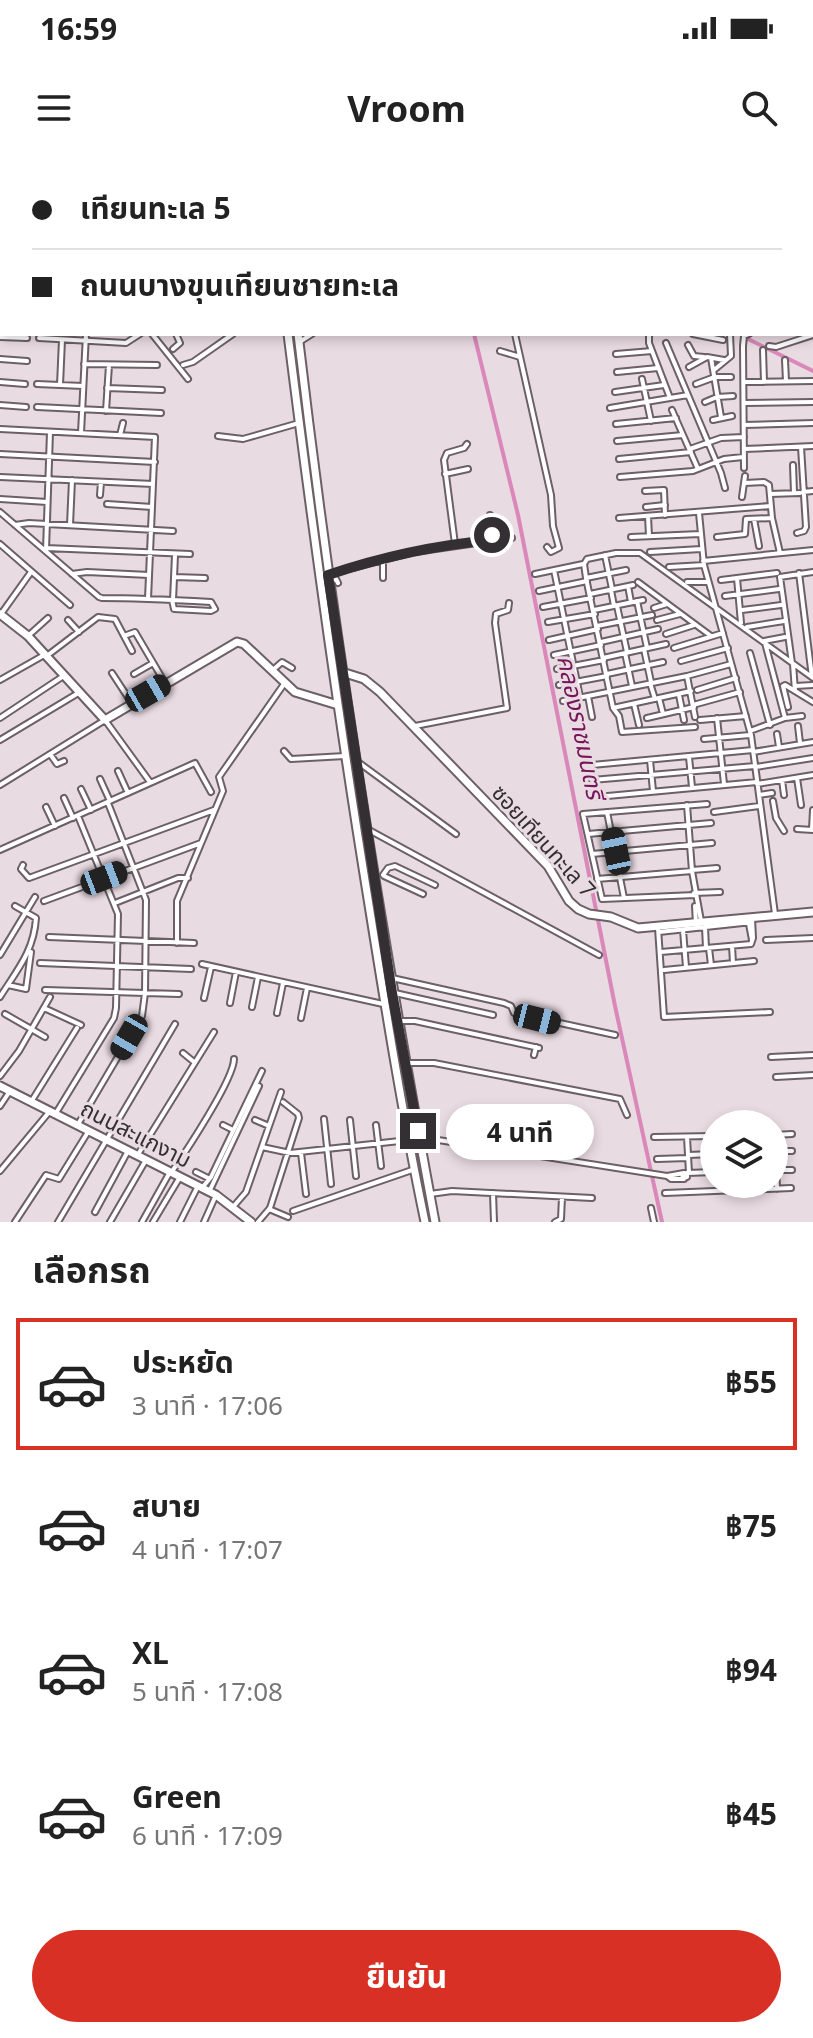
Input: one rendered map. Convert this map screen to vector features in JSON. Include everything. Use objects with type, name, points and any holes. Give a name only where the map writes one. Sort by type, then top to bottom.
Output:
[{"type":"main road","points":[[288,336],[330,662],[389,1028],[425,1222]]},
{"type":"main road","points":[[298,338],[340,661],[392,993],[435,1222]]},
{"type":"main road","points":[[0,614],[46,654],[105,720],[237,642],[244,644],[297,694],[338,705]]},
{"type":"main road","points":[[330,662],[335,665],[340,661]]},
{"type":"main road","name":"ซอยเทียนทะเล 7","points":[[342,672],[370,683],[548,866],[569,901],[586,914],[606,915],[638,928],[659,930],[813,912]]},
{"type":"main road","points":[[387,1015],[398,1020]]},
{"type":"main road","points":[[389,1028],[398,1020]]},
{"type":"main road","name":"ถนนสะแกงาม","points":[[0,1086],[207,1190],[251,1222]]},
{"type":"street","points":[[81,433],[86,336]]},
{"type":"street","points":[[39,338],[126,343],[138,336]]},
{"type":"street","points":[[154,336],[188,379]]},
{"type":"street","points":[[173,349],[180,343],[177,336]]},
{"type":"street","points":[[183,365],[193,362],[230,336]]},
{"type":"street","points":[[515,336],[551,495],[553,526],[559,548],[551,552],[547,547]]},
{"type":"street","points":[[649,336],[670,398]]},
{"type":"street","points":[[711,336],[723,340]]},
{"type":"street","points":[[714,370],[731,356],[730,336]]},
{"type":"street","points":[[744,468],[744,339],[747,336]]},
{"type":"street","points":[[764,382],[766,348],[810,336]]},
{"type":"street","points":[[0,337],[27,338]]},
{"type":"street","points":[[60,385],[62,340]]},
{"type":"street","points":[[666,343],[725,488]]},
{"type":"street","points":[[688,345],[694,356],[727,360]]},
{"type":"street","points":[[500,351],[520,357]]},
{"type":"street","points":[[616,354],[652,351]]},
{"type":"street","points":[[635,352],[636,360]]},
{"type":"street","points":[[689,367],[709,358]]},
{"type":"street","points":[[709,358],[714,370],[721,417]]},
{"type":"street","points":[[0,359],[27,361]]},
{"type":"street","points":[[785,360],[786,381]]},
{"type":"street","points":[[84,364],[157,365]]},
{"type":"street","points":[[106,411],[109,365]]},
{"type":"street","points":[[617,372],[659,368]]},
{"type":"street","points":[[696,384],[715,377],[731,377]]},
{"type":"street","points":[[642,379],[651,421]]},
{"type":"street","points":[[744,382],[813,381]]},
{"type":"street","points":[[0,382],[25,384]]},
{"type":"street","points":[[37,384],[83,387]]},
{"type":"street","points":[[615,392],[665,385]]},
{"type":"street","points":[[107,388],[162,390]]},
{"type":"street","points":[[610,408],[688,395]]},
{"type":"street","points":[[705,402],[733,396]]},
{"type":"street","points":[[744,403],[813,402]]},
{"type":"street","points":[[0,405],[26,407]]},
{"type":"street","points":[[37,407],[161,413]]},
{"type":"street","points":[[672,410],[698,469]]},
{"type":"street","points":[[713,420],[732,416]]},
{"type":"street","points":[[616,424],[676,418]]},
{"type":"street","points":[[120,435],[123,423]]},
{"type":"street","points":[[218,436],[243,439],[299,423]]},
{"type":"street","points":[[744,425],[813,423]]},
{"type":"street","points":[[0,429],[155,437],[148,599]]},
{"type":"street","points":[[46,550],[50,432]]},
{"type":"street","points":[[617,441],[683,435]]},
{"type":"street","points":[[619,459],[690,451],[721,438],[744,437]]},
{"type":"street","points":[[455,544],[443,464],[447,453],[464,448],[467,444]]},
{"type":"street","points":[[744,449],[813,446]]},
{"type":"street","points":[[799,493],[801,447]]},
{"type":"street","points":[[0,454],[103,456],[155,462]]},
{"type":"street","points":[[620,477],[698,469],[716,461],[744,457]]},
{"type":"street","points":[[793,465],[806,527],[797,533]]},
{"type":"street","points":[[445,474],[468,469]]},
{"type":"street","points":[[742,497],[745,476]]},
{"type":"street","points":[[0,477],[153,484]]},
{"type":"street","points":[[70,525],[72,480]]},
{"type":"street","points":[[100,495],[101,482]]},
{"type":"street","points":[[745,483],[767,483],[780,553]]},
{"type":"street","points":[[645,491],[664,490],[665,515]]},
{"type":"street","points":[[770,494],[813,491]]},
{"type":"street","points":[[0,499],[47,502]]},
{"type":"street","points":[[107,504],[152,507]]},
{"type":"street","points":[[646,507],[665,505]]},
{"type":"street","points":[[619,518],[770,506]]},
{"type":"street","points":[[0,512],[99,597],[172,600],[211,602],[215,609],[174,609],[172,600],[175,554]]},
{"type":"street","points":[[699,513],[703,563],[750,733],[775,916]]},
{"type":"street","points":[[490,515],[492,540]]},
{"type":"street","points":[[648,516],[649,536]]},
{"type":"street","points":[[717,537],[745,534],[745,520],[772,518]]},
{"type":"street","points":[[754,519],[759,546]]},
{"type":"street","points":[[15,525],[173,531]]},
{"type":"street","points":[[631,537],[700,534]]},
{"type":"street","points":[[328,578],[383,559],[455,544],[512,538]]},
{"type":"street","points":[[0,544],[70,605]]},
{"type":"street","points":[[650,552],[701,549]]},
{"type":"street","points":[[46,550],[190,554]]},
{"type":"street","points":[[669,567],[813,550]]},
{"type":"street","points":[[695,727],[624,733],[613,708],[584,564],[587,559],[631,551],[640,553],[812,678]]},
{"type":"street","points":[[605,555],[633,686]]},
{"type":"street","points":[[383,559],[383,578]]},
{"type":"street","points":[[535,574],[584,564]]},
{"type":"street","points":[[554,570],[580,697]]},
{"type":"street","points":[[539,591],[626,570]]},
{"type":"street","points":[[0,614],[31,572]]},
{"type":"street","points":[[721,580],[813,572]]},
{"type":"street","points":[[799,573],[812,678]]},
{"type":"street","points":[[72,574],[149,575]]},
{"type":"street","points":[[779,574],[795,688]]},
{"type":"street","points":[[174,577],[205,578]]},
{"type":"street","points":[[328,578],[336,579],[338,583]]},
{"type":"street","points":[[737,578],[743,626]]},
{"type":"street","points":[[687,582],[708,582]]},
{"type":"street","points":[[633,585],[651,683],[663,714]]},
{"type":"street","points":[[543,607],[633,585],[667,604],[711,636]]},
{"type":"street","points":[[725,596],[779,589]]},
{"type":"street","points":[[548,622],[637,601]]},
{"type":"street","points":[[413,726],[507,708],[495,623],[496,614],[508,610],[509,603]]},
{"type":"street","points":[[654,608],[667,604]]},
{"type":"street","points":[[742,610],[781,605]]},
{"type":"street","points":[[549,640],[640,617],[680,614]]},
{"type":"street","points":[[0,680],[46,654],[102,616],[113,617],[132,651]]},
{"type":"street","points":[[28,636],[48,618]]},
{"type":"street","points":[[68,620],[79,632]]},
{"type":"street","points":[[743,626],[784,621]]},
{"type":"street","points":[[666,634],[695,624]]},
{"type":"street","points":[[554,655],[658,629]]},
{"type":"street","points":[[124,636],[135,632],[165,683]]},
{"type":"street","points":[[674,648],[723,633]]},
{"type":"street","points":[[764,642],[785,637]]},
{"type":"street","points":[[764,642],[785,718]]},
{"type":"street","points":[[557,669],[666,644]]},
{"type":"street","points":[[681,661],[728,648]]},
{"type":"street","points":[[750,653],[770,725]]},
{"type":"street","points":[[272,671],[282,662],[292,668]]},
{"type":"street","points":[[559,685],[663,662]]},
{"type":"street","points":[[134,674],[153,663]]},
{"type":"street","points":[[573,720],[566,700],[687,676],[731,663]]},
{"type":"street","points":[[112,673],[131,702]]},
{"type":"street","points":[[0,718],[65,675]]},
{"type":"street","points":[[687,676],[694,690],[698,718],[746,716]]},
{"type":"street","points":[[613,708],[736,678]]},
{"type":"street","points":[[177,943],[177,901],[223,791],[219,777],[284,684]]},
{"type":"street","points":[[788,707],[785,685],[795,688],[813,702]]},
{"type":"street","points":[[795,688],[813,685]]},
{"type":"street","points":[[0,740],[80,692]]},
{"type":"street","points":[[647,718],[740,692]]},
{"type":"street","points":[[679,694],[684,720]]},
{"type":"street","points":[[588,696],[592,717]]},
{"type":"street","points":[[633,704],[639,725]]},
{"type":"street","points":[[704,739],[750,733],[785,718],[802,716]]},
{"type":"street","points":[[717,718],[724,784]]},
{"type":"street","points":[[0,785],[105,720],[150,782]]},
{"type":"street","points":[[798,726],[800,744]]},
{"type":"street","points":[[777,734],[779,748]]},
{"type":"street","points":[[813,742],[753,751],[592,765],[592,780],[595,796],[813,776]]},
{"type":"street","points":[[284,751],[291,759],[345,756]]},
{"type":"street","points":[[50,754],[57,764],[64,761]]},
{"type":"street","points":[[689,757],[692,787]]},
{"type":"street","points":[[592,780],[755,767],[813,758]]},
{"type":"street","points":[[650,760],[653,791]]},
{"type":"street","points":[[356,761],[456,834]]},
{"type":"street","points":[[0,850],[197,763],[211,792]]},
{"type":"street","points":[[118,771],[128,793]]},
{"type":"street","points":[[797,778],[801,805]]},
{"type":"street","points":[[77,1126],[142,1016],[145,993],[147,906],[144,891],[100,779]]},
{"type":"street","points":[[782,780],[784,795]]},
{"type":"street","points":[[81,789],[91,810]]},
{"type":"street","points":[[759,795],[772,793]]},
{"type":"street","points":[[0,1171],[53,1112],[114,1018],[118,914],[95,854],[64,798]]},
{"type":"street","points":[[773,801],[776,818],[784,831]]},
{"type":"street","points":[[707,804],[583,814],[602,899],[720,892]]},
{"type":"street","points":[[687,805],[694,894],[711,965]]},
{"type":"street","points":[[714,812],[760,806]]},
{"type":"street","points":[[46,807],[55,826]]},
{"type":"street","points":[[23,865],[21,869],[27,877],[32,877],[214,810]]},
{"type":"street","points":[[797,829],[813,830],[813,810]]},
{"type":"street","points":[[607,812],[624,898]]},
{"type":"street","points":[[762,819],[776,818]]},
{"type":"street","points":[[588,834],[711,823]]},
{"type":"street","points":[[367,829],[599,955]]},
{"type":"street","points":[[44,901],[201,843]]},
{"type":"street","points":[[592,854],[712,843]]},
{"type":"street","points":[[383,875],[388,868],[395,866],[435,885]]},
{"type":"street","points":[[597,879],[717,868]]},
{"type":"street","points":[[374,873],[423,894]]},
{"type":"street","points":[[114,903],[178,878],[188,878]]},
{"type":"street","points":[[0,955],[35,897]]},
{"type":"street","points":[[8,985],[26,989],[36,920],[15,906]]},
{"type":"street","points":[[660,952],[751,944],[750,920]]},
{"type":"street","points":[[700,925],[683,930],[659,930],[664,1017],[770,1012]]},
{"type":"street","points":[[683,930],[686,967]]},
{"type":"street","points":[[49,937],[194,943]]},
{"type":"street","points":[[766,940],[813,938]]},
{"type":"street","points":[[732,946],[733,963]]},
{"type":"street","points":[[0,997],[31,949]]},
{"type":"street","points":[[664,970],[754,961]]},
{"type":"street","points":[[40,963],[191,969]]},
{"type":"street","points":[[202,964],[385,1004]]},
{"type":"street","points":[[204,998],[211,967]]},
{"type":"street","points":[[230,1003],[236,972]]},
{"type":"street","points":[[252,1007],[258,977]]},
{"type":"street","points":[[390,978],[504,1003],[511,1006],[514,1013],[615,1035]]},
{"type":"street","points":[[277,1013],[283,983]]},
{"type":"street","points":[[301,1018],[307,988]]},
{"type":"street","points":[[45,990],[179,994]]},
{"type":"street","points":[[392,993],[493,1015]]},
{"type":"street","points":[[0,1076],[32,1030],[50,997]]},
{"type":"street","points":[[31,1102],[79,1026],[44,1008]]},
{"type":"street","points":[[5,1014],[45,1037]]},
{"type":"street","points":[[398,1020],[537,1048],[534,1055]]},
{"type":"street","points":[[58,1222],[175,1024]]},
{"type":"street","points":[[137,1156],[214,1032]]},
{"type":"street","points":[[183,1053],[195,1063]]},
{"type":"street","points":[[771,1057],[813,1055]]},
{"type":"street","points":[[142,1222],[220,1092],[234,1067],[234,1059]]},
{"type":"street","points":[[406,1064],[434,1063],[620,1099],[627,1115]]},
{"type":"street","points":[[204,1222],[210,1178],[262,1071]]},
{"type":"street","points":[[776,1077],[813,1075]]},
{"type":"street","points":[[180,1222],[226,1166],[259,1086]]},
{"type":"street","points":[[0,1106],[10,1091]]},
{"type":"street","points":[[233,1207],[246,1192],[281,1092]]},
{"type":"street","points":[[258,1222],[269,1209],[299,1116],[283,1102]]},
{"type":"street","points":[[324,1119],[331,1184]]},
{"type":"street","points":[[255,1120],[269,1126]]},
{"type":"street","points":[[350,1120],[356,1176]]},
{"type":"street","points":[[223,1125],[233,1130]]},
{"type":"street","points":[[376,1125],[381,1166]]},
{"type":"street","points":[[15,1222],[46,1175],[59,1179],[89,1131]]},
{"type":"street","points":[[788,1134],[792,1134]]},
{"type":"street","points":[[419,1137],[660,1176],[700,1174]]},
{"type":"street","points":[[654,1137],[700,1137]]},
{"type":"street","points":[[686,1192],[687,1137]]},
{"type":"street","points":[[262,1147],[301,1153],[409,1140]]},
{"type":"street","points":[[95,1212],[128,1151]]},
{"type":"street","points":[[301,1153],[306,1194]]},
{"type":"street","points":[[657,1159],[700,1155]]},
{"type":"street","points":[[110,1222],[146,1160]]},
{"type":"street","points":[[293,1211],[415,1169]]},
{"type":"street","points":[[196,1172],[210,1178]]},
{"type":"street","points":[[153,1222],[180,1177]]},
{"type":"street","points":[[430,1194],[447,1191],[592,1198]]},
{"type":"street","points":[[665,1193],[700,1191]]},
{"type":"street","points":[[493,1193],[494,1222]]},
{"type":"street","points":[[555,1222],[561,1220],[562,1197]]},
{"type":"street","points":[[651,1208],[654,1222]]},
{"type":"street","points":[[269,1209],[288,1217]]},
{"type":"waterway","name":"คลองราชมนตรี","points":[[474,336],[518,515],[615,1006],[662,1222]]},
{"type":"waterway","points":[[748,339],[813,371]]},
{"type":"route","points":[[418,1131],[392,993],[328,575],[388,558],[492,540],[492,535]]}]
